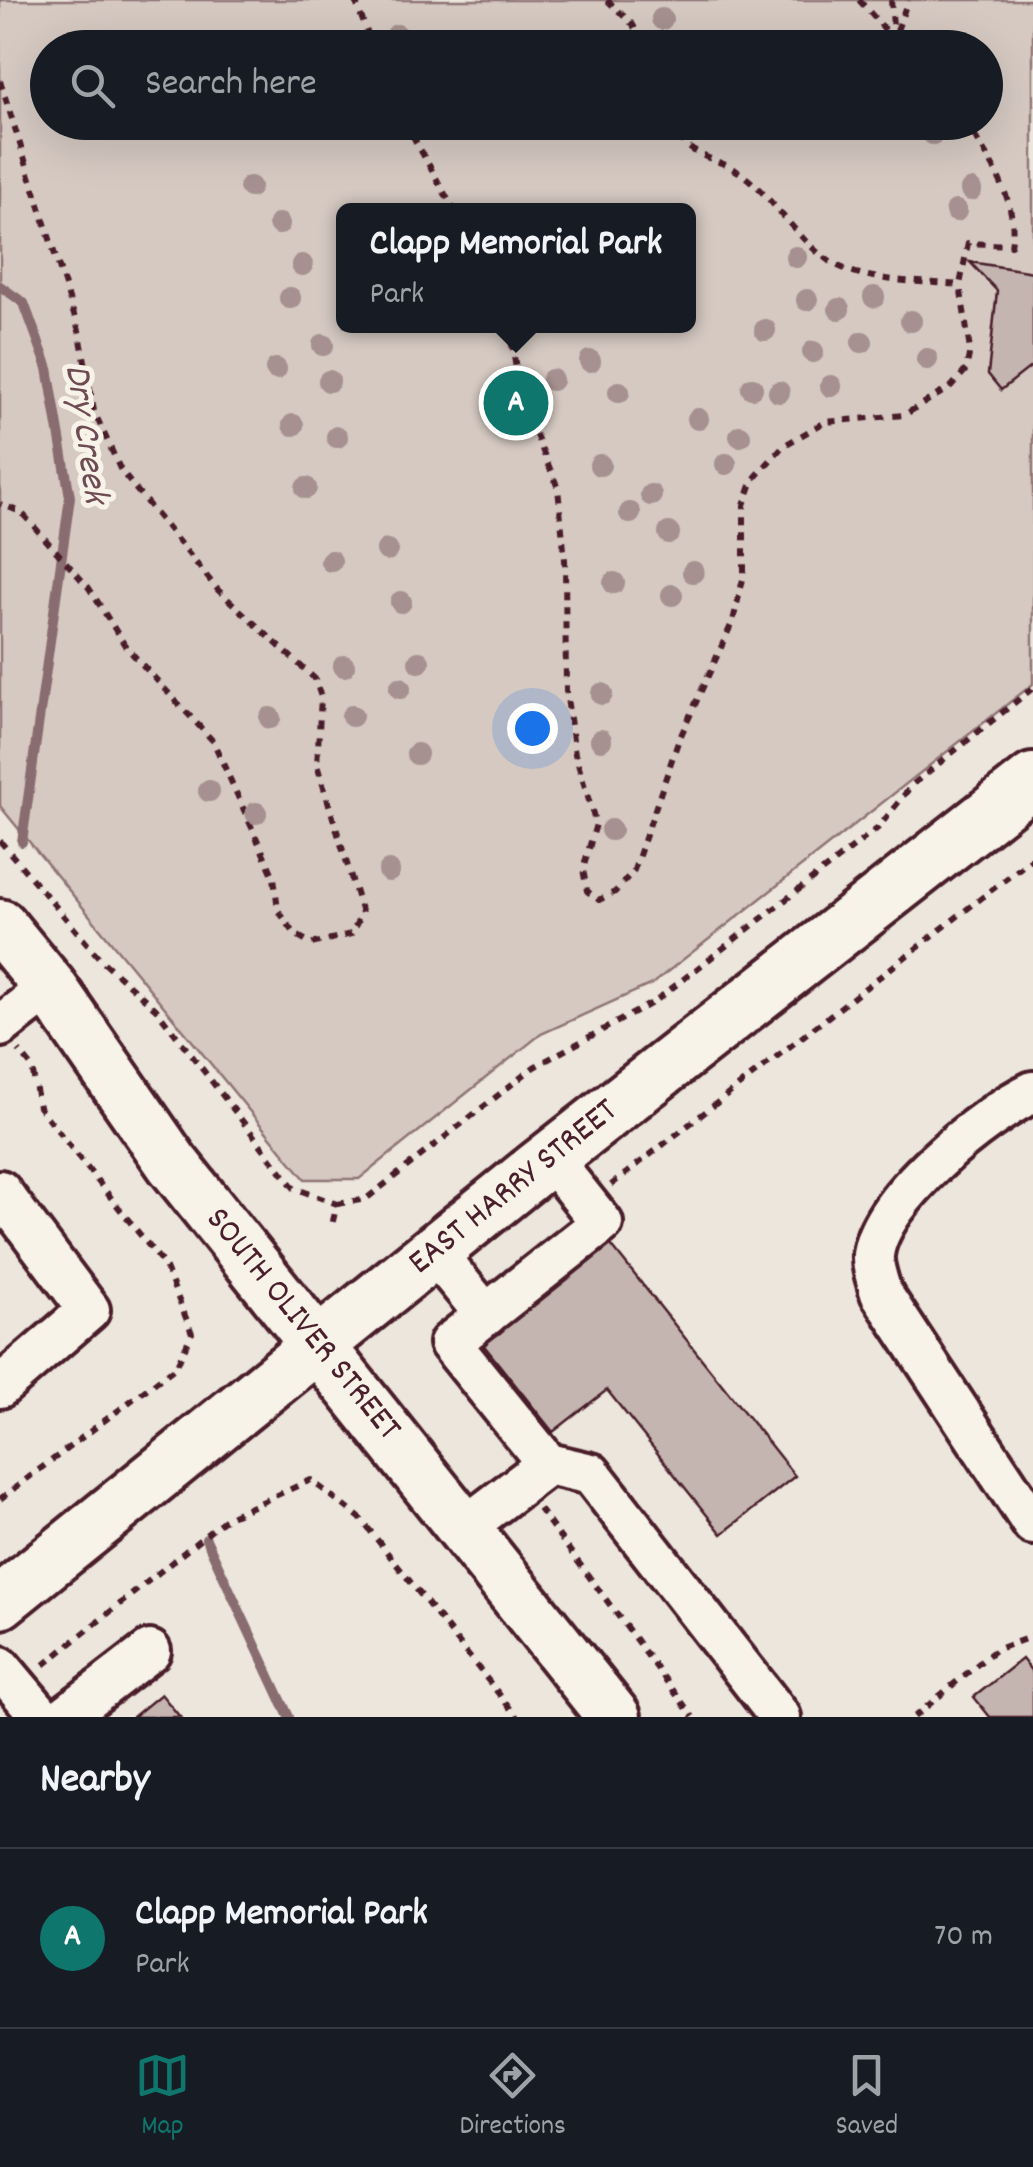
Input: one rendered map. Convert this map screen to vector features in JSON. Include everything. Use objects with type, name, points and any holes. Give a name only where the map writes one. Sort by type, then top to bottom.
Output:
[{"type":"main road","name":"EAST HARRY STREET","points":[[0,1602],[550,1158],[1033,780]]},
{"type":"main road","name":"SOUTH OLIVER STREET","points":[[0,926],[50,987],[172,1162],[614,1717]]},
{"type":"lane","points":[[5,1034],[50,987]]},
{"type":"lane","points":[[1033,1092],[946,1153],[890,1212],[873,1255],[880,1294],[1033,1524]]},
{"type":"lane","points":[[550,1158],[602,1223],[450,1344],[548,1464],[591,1474],[780,1717]]},
{"type":"lane","points":[[0,1191],[89,1310],[0,1387]]},
{"type":"lane","points":[[434,1252],[486,1315]]},
{"type":"lane","points":[[464,1528],[548,1464]]},
{"type":"lane","points":[[64,1717],[150,1651]]},
{"type":"path","points":[[355,0],[366,30]]},
{"type":"path","points":[[608,0],[636,30]]},
{"type":"path","points":[[859,0],[886,30]]},
{"type":"path","points":[[891,0],[893,30]]},
{"type":"path","points":[[897,30],[908,0]]},
{"type":"path","points":[[0,81],[80,334],[94,411],[122,471],[218,590],[316,679],[322,697],[317,764],[362,913],[351,934],[312,944],[296,934],[278,910],[274,878],[213,741],[126,647],[81,582],[21,512],[0,504]]},
{"type":"path","points":[[415,140],[450,203]]},
{"type":"path","points":[[680,140],[702,159],[739,172],[764,192],[836,266],[868,274],[960,285]]},
{"type":"path","points":[[511,333],[521,399],[548,455],[558,488],[565,560],[566,692],[575,754],[596,824],[584,869],[588,891],[599,900],[615,892],[634,870],[678,742],[732,621],[744,575],[744,504],[752,480],[783,446],[825,422],[904,415],[951,387],[966,370],[970,350],[960,285],[968,243],[1011,245],[1014,227],[995,168],[977,140]]},
{"type":"path","points":[[0,841],[102,961],[156,1009],[294,1188],[337,1204],[366,1199],[534,1067],[654,1002],[878,828],[912,785],[1033,688]]},
{"type":"path","points":[[586,1204],[1033,858]]},
{"type":"path","points":[[0,1499],[176,1367],[192,1333],[165,1266],[39,1107],[32,1068],[5,1034]]},
{"type":"path","points":[[332,1225],[337,1204]]},
{"type":"path","points":[[19,1690],[228,1516],[311,1480],[360,1518],[517,1717]]},
{"type":"path","points":[[587,1569],[693,1717]]},
{"type":"path","points":[[914,1717],[995,1650],[1033,1636]]},
{"type":"shaded area","points":[[0,0],[1033,0],[1033,684],[652,984],[541,1034],[359,1179],[305,1179],[0,806]]},
{"type":"building","points":[[970,262],[1033,272],[1033,365],[1001,390],[988,374],[997,291]]},
{"type":"building","points":[[607,1240],[795,1476],[722,1534],[607,1390],[553,1432],[482,1343]]},
{"type":"building","points":[[1022,1659],[1033,1673],[1033,1717],[990,1717],[974,1697]]},
{"type":"building","points":[[161,1694],[180,1717],[133,1717]]},
{"type":"waterway","name":"Dry Creek","points":[[0,286],[24,303],[48,368],[70,497],[22,842]]},
{"type":"waterway","name":"Dry Creek","points":[[206,1539],[289,1717]]},
{"type":"place","name":"Clapp Memorial Park","points":[[516,403]]}]
